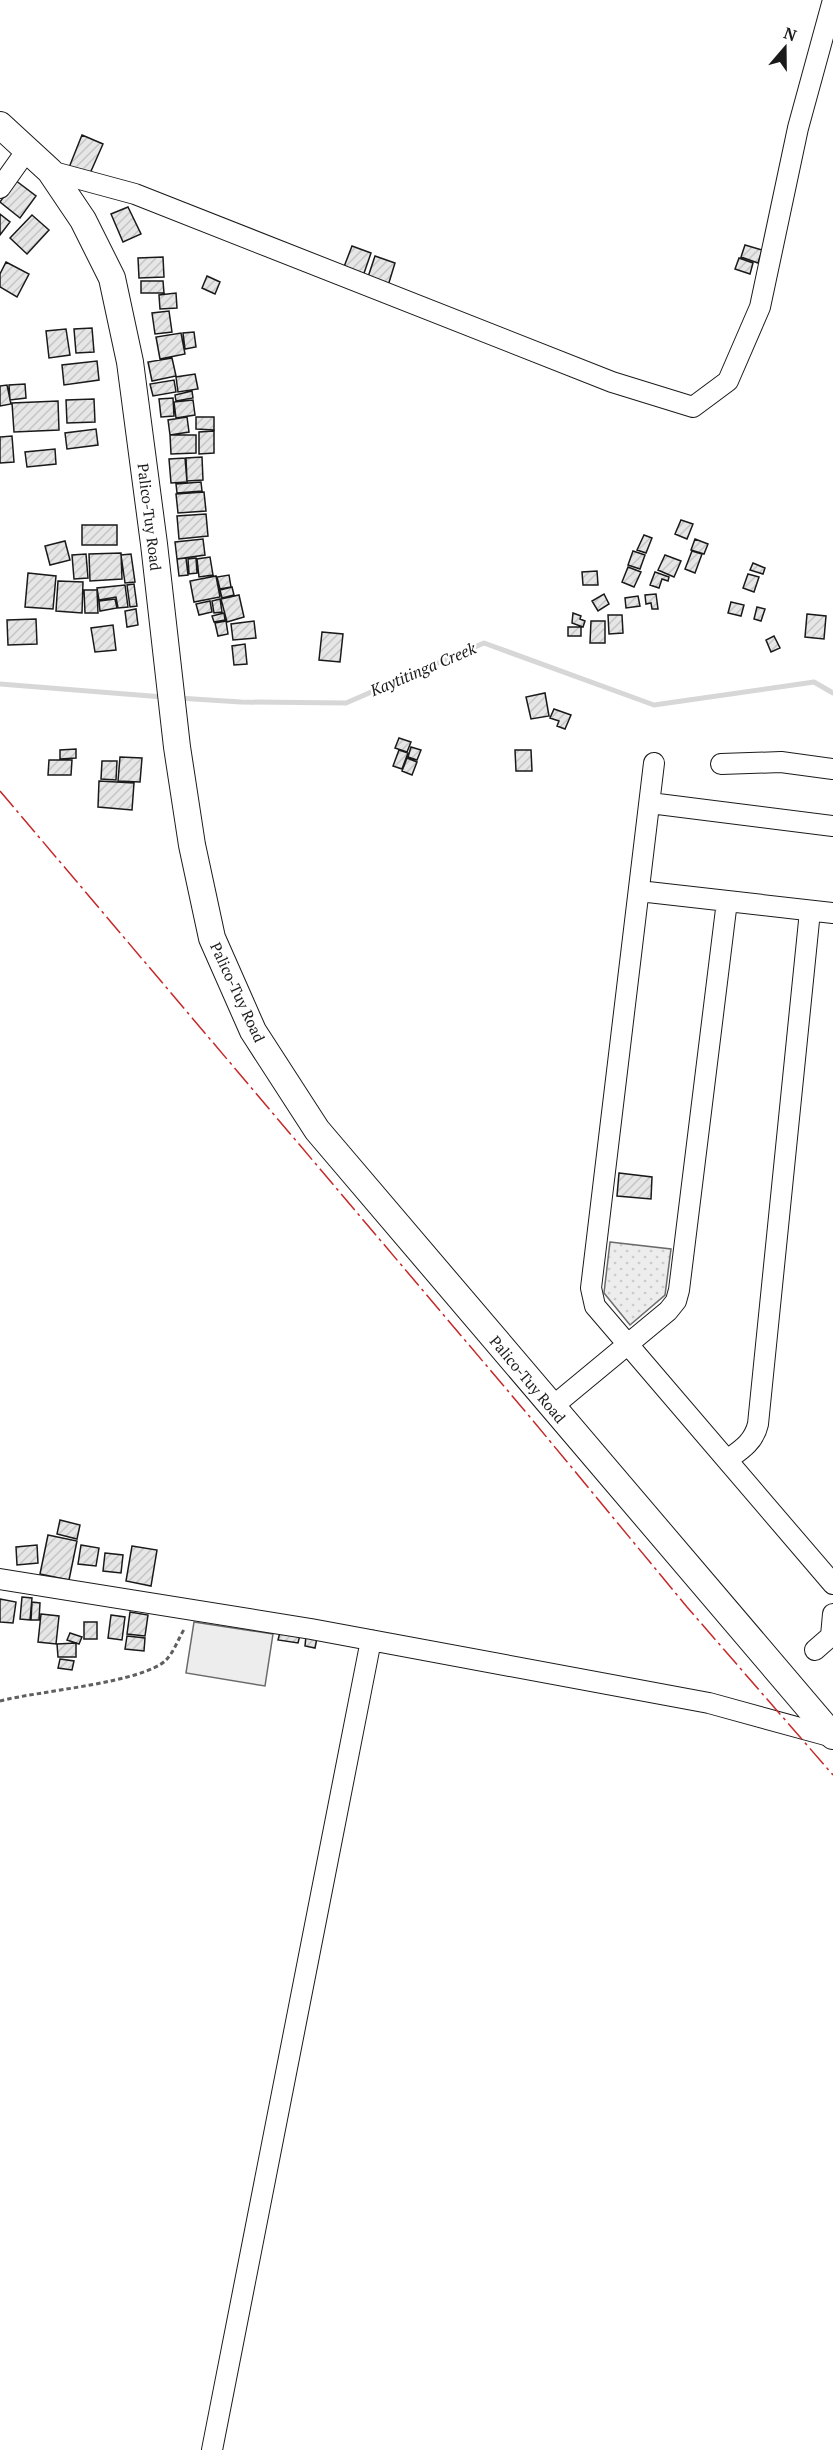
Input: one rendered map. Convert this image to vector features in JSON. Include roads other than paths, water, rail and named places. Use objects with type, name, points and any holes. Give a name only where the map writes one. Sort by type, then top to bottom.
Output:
[{"type":"main road","name":"Palico-Tuy Road","points":[[0,125],[50,171],[83,220],[112,278],[130,362],[177,747],[192,845],[212,938],[253,1031],[317,1130],[833,1736]]},
{"type":"street","points":[[50,171],[135,194],[612,382],[693,407],[728,381],[760,307],[798,128],[833,0]]},
{"type":"street","points":[[0,188],[27,150]]},
{"type":"street","points":[[721,764],[781,762],[833,769]]},
{"type":"street","points":[[654,764],[591,1288],[596,1306],[833,1584]]},
{"type":"street","points":[[650,803],[833,826]]},
{"type":"street","points":[[639,891],[833,913]]},
{"type":"street","points":[[552,1407],[668,1311],[676,1301],[726,901]]},
{"type":"street","points":[[727,1460],[748,1445],[756,1433],[758,1424],[810,911]]},
{"type":"street","points":[[0,1579],[371,1640],[709,1703],[833,1736]]},
{"type":"street","points":[[815,1650],[831,1636],[833,1614]]},
{"type":"street","points":[[212,2450],[371,1640]]},
{"type":"waterway","name":"Kaytitinga Creek","points":[[178,698],[241,702],[346,703],[484,643],[654,705],[814,682],[833,693]]},
{"type":"waterway","name":"Kaytitinga Creek","points":[[0,684],[163,697]]}]
